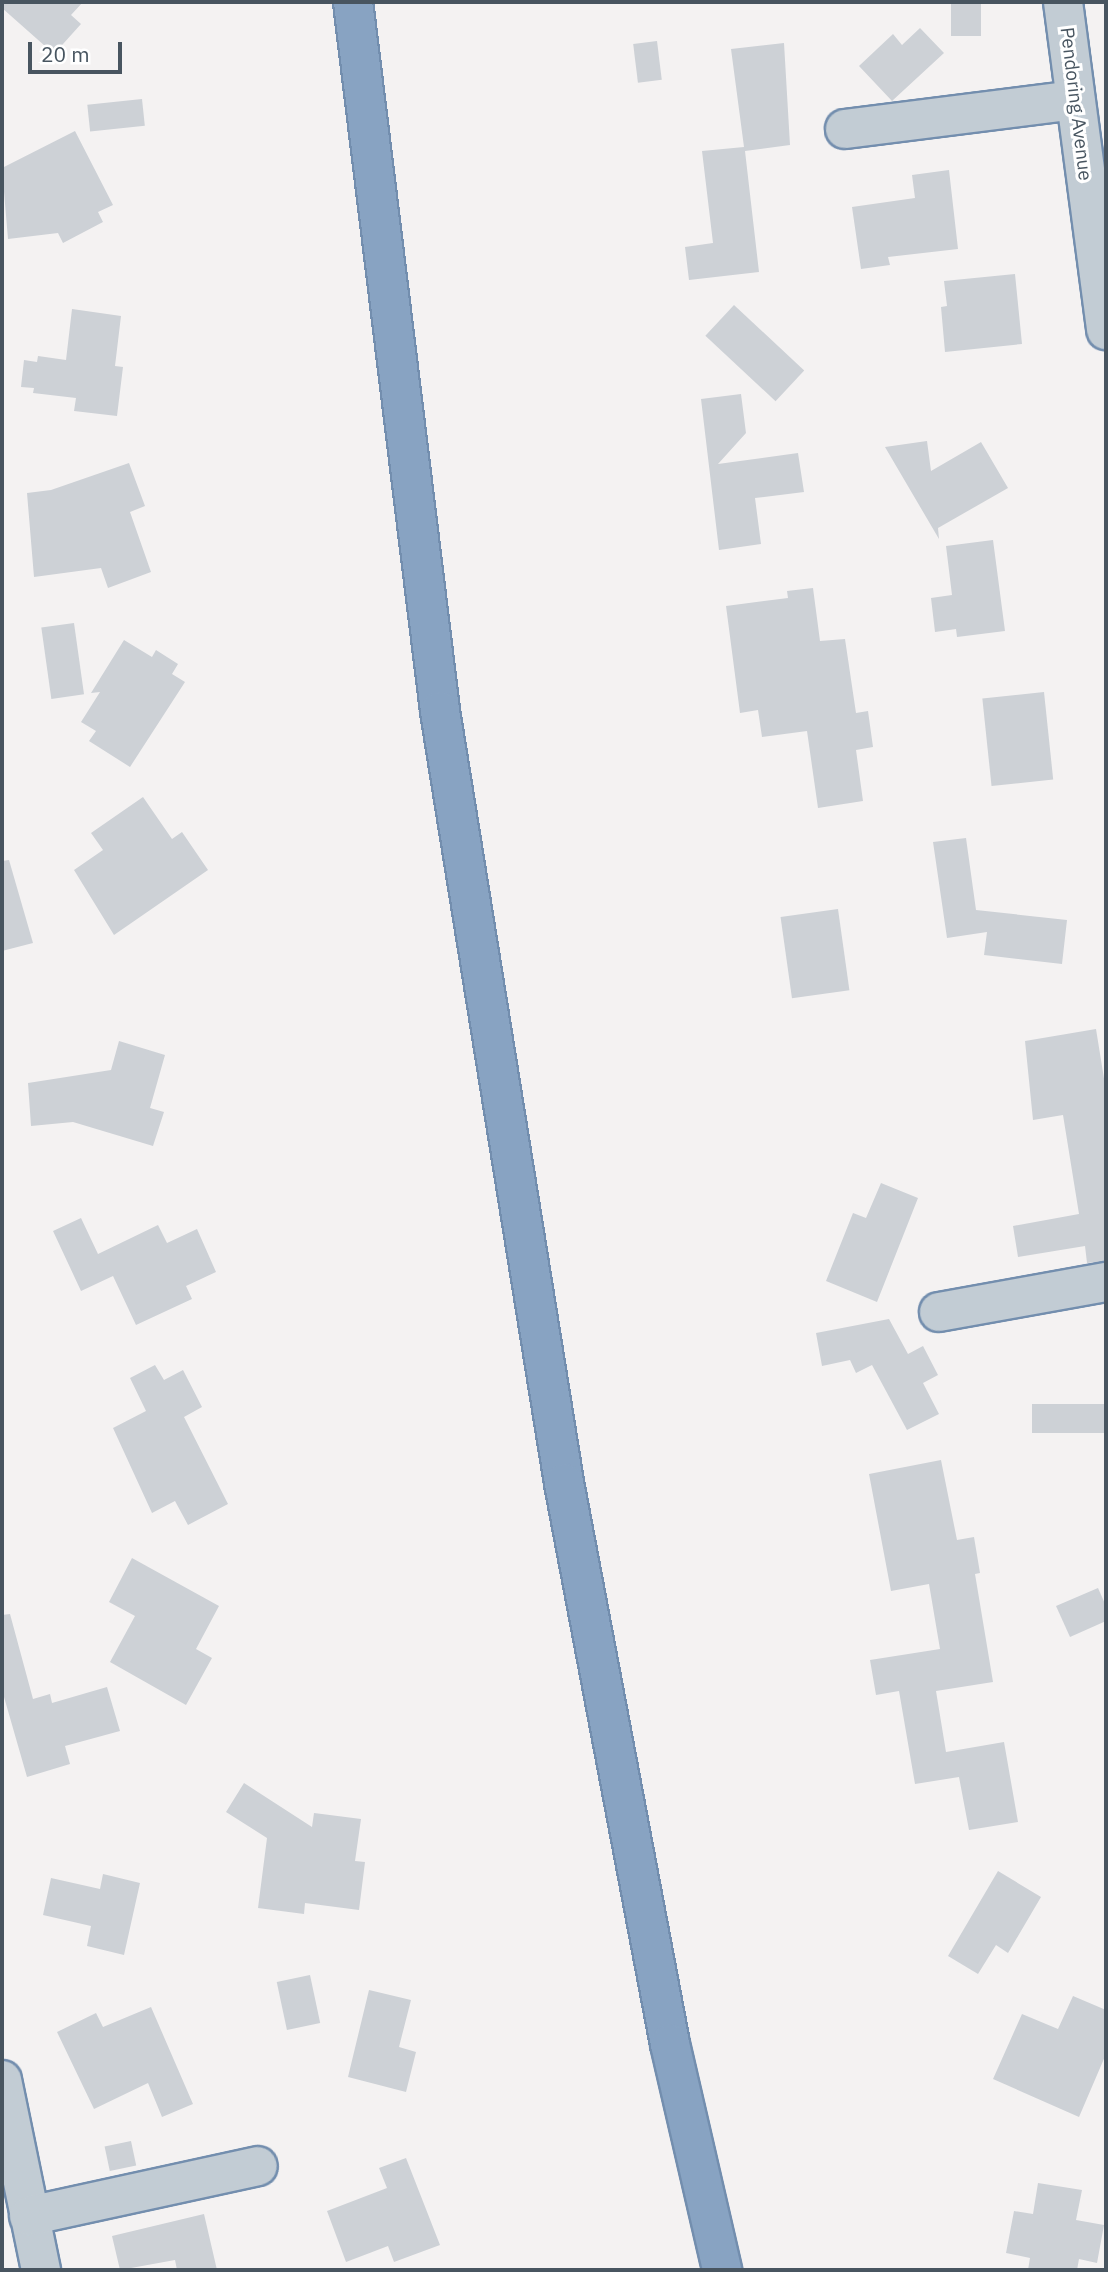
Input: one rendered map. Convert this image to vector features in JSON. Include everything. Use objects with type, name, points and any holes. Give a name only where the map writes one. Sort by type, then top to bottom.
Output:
[{"type":"highway","points":[[354,2],[440,711],[564,1483],[670,2044],[722,2270]]},
{"type":"street","name":"Pendoring Avenue","points":[[1063,2],[1106,330]]},
{"type":"street","points":[[845,129],[1075,100]]},
{"type":"street","points":[[939,1312],[1106,1282]]},
{"type":"street","points":[[2,2080],[29,2216],[29,2266]]},
{"type":"street","points":[[29,2216],[258,2166]]},
{"type":"building","points":[[2,2],[83,2],[71,15],[81,24],[54,54],[2,8]]},
{"type":"building","points":[[951,2],[981,2],[981,36],[951,36]]},
{"type":"building","points":[[920,28],[944,53],[892,101],[859,66],[893,34],[902,45]]},
{"type":"building","points":[[657,41],[662,80],[638,83],[633,44]]},
{"type":"building","points":[[784,43],[790,145],[745,151],[759,272],[689,280],[685,247],[713,243],[702,151],[744,147],[731,49]]},
{"type":"building","points":[[142,99],[145,126],[90,132],[87,105]]},
{"type":"building","points":[[75,131],[113,205],[98,212],[103,222],[63,243],[58,233],[8,239],[2,168]]},
{"type":"building","points":[[949,170],[958,249],[888,257],[890,265],[861,269],[852,207],[915,198],[912,175]]},
{"type":"building","points":[[1015,274],[1022,344],[945,352],[941,307],[947,306],[944,281]]},
{"type":"building","points":[[734,305],[804,370],[776,401],[705,336]]},
{"type":"building","points":[[72,309],[121,316],[115,366],[123,367],[117,416],[74,411],[76,398],[33,393],[34,388],[21,387],[24,360],[37,362],[38,356],[66,360]]},
{"type":"building","points":[[741,394],[746,433],[718,464],[798,453],[804,492],[755,498],[761,544],[719,550],[701,399]]},
{"type":"building","points":[[927,441],[931,471],[981,442],[1008,488],[938,528],[939,539],[885,447]]},
{"type":"building","points":[[129,463],[145,506],[130,512],[151,572],[108,588],[101,568],[34,577],[27,493],[51,490]]},
{"type":"building","points":[[993,540],[1005,631],[957,637],[956,629],[935,632],[931,598],[952,595],[946,546]]},
{"type":"building","points":[[813,588],[820,641],[845,639],[856,713],[868,711],[873,747],[856,750],[863,801],[818,808],[807,731],[762,737],[758,710],[740,713],[726,606],[788,598],[787,591]]},
{"type":"building","points":[[74,623],[84,694],[51,699],[41,628]]},
{"type":"building","points":[[124,640],[152,657],[156,650],[178,664],[172,674],[185,682],[130,767],[89,741],[96,731],[81,722],[100,692],[91,693]]},
{"type":"building","points":[[1044,692],[1053,780],[992,786],[982,698]]},
{"type":"building","points":[[143,797],[172,839],[182,832],[208,870],[114,935],[74,870],[103,850],[91,833]]},
{"type":"building","points":[[966,838],[976,910],[1067,920],[1062,964],[984,955],[987,932],[947,938],[933,842]]},
{"type":"building","points":[[9,860],[33,943],[2,951],[2,861]]},
{"type":"building","points":[[838,909],[849,990],[792,998],[781,917]]},
{"type":"building","points":[[1096,1029],[1106,1091],[1106,1261],[1087,1263],[1085,1246],[1018,1257],[1013,1226],[1079,1214],[1063,1115],[1033,1120],[1025,1041]]},
{"type":"building","points":[[119,1041],[165,1055],[150,1108],[164,1112],[153,1146],[73,1122],[31,1126],[28,1083],[111,1070]]},
{"type":"building","points":[[881,1183],[918,1198],[877,1302],[826,1281],[853,1213],[866,1218]]},
{"type":"building","points":[[81,1218],[98,1254],[158,1225],[167,1243],[197,1229],[216,1272],[186,1286],[192,1299],[136,1325],[113,1276],[81,1291],[53,1231]]},
{"type":"building","points":[[889,1319],[908,1354],[923,1346],[938,1375],[923,1383],[939,1414],[907,1430],[872,1365],[856,1373],[850,1360],[822,1366],[816,1333]]},
{"type":"building","points":[[155,1365],[164,1380],[183,1370],[202,1407],[184,1417],[228,1504],[188,1525],[175,1501],[152,1513],[113,1428],[146,1411],[130,1378]]},
{"type":"building","points":[[1032,1404],[1106,1404],[1106,1433],[1032,1433]]},
{"type":"building","points":[[941,1460],[957,1540],[974,1537],[980,1573],[975,1574],[993,1682],[936,1691],[946,1752],[1004,1742],[1018,1822],[969,1830],[959,1777],[915,1784],[899,1691],[876,1695],[870,1660],[940,1649],[929,1584],[891,1591],[869,1474]]},
{"type":"building","points":[[132,1558],[219,1606],[196,1649],[212,1658],[186,1705],[110,1662],[135,1616],[109,1602]]},
{"type":"building","points":[[1098,1588],[1106,1606],[1106,1621],[1070,1637],[1056,1606]]},
{"type":"building","points":[[10,1614],[33,1699],[50,1694],[52,1703],[107,1687],[120,1731],[65,1746],[70,1764],[27,1777],[2,1690],[2,1615]]},
{"type":"building","points":[[244,1783],[312,1827],[314,1813],[361,1819],[355,1861],[365,1862],[359,1910],[305,1903],[304,1914],[258,1908],[267,1838],[226,1812]]},
{"type":"building","points":[[998,1871],[1041,1897],[1008,1953],[996,1945],[978,1974],[948,1956]]},
{"type":"building","points":[[103,1874],[140,1883],[124,1955],[87,1946],[91,1926],[43,1915],[51,1878],[100,1889]]},
{"type":"building","points":[[310,1975],[320,2023],[287,2030],[277,1982]]},
{"type":"building","points":[[369,1990],[411,2000],[399,2047],[416,2052],[406,2092],[348,2077]]},
{"type":"building","points":[[1073,1996],[1106,2010],[1106,2054],[1079,2117],[993,2079],[1022,2014],[1058,2029]]},
{"type":"building","points":[[151,2007],[193,2104],[162,2117],[148,2083],[94,2109],[57,2032],[96,2013],[103,2027]]},
{"type":"building","points":[[131,2141],[136,2165],[110,2171],[105,2147]]},
{"type":"building","points":[[406,2158],[440,2245],[394,2262],[388,2246],[346,2262],[327,2211],[387,2188],[379,2168]]},
{"type":"building","points":[[1038,2183],[1082,2190],[1076,2220],[1104,2225],[1097,2263],[1079,2259],[1077,2270],[1028,2270],[1030,2258],[1006,2253],[1014,2211],[1033,2214]]},
{"type":"building","points":[[204,2214],[217,2270],[177,2270],[175,2260],[120,2270],[112,2236]]}]
